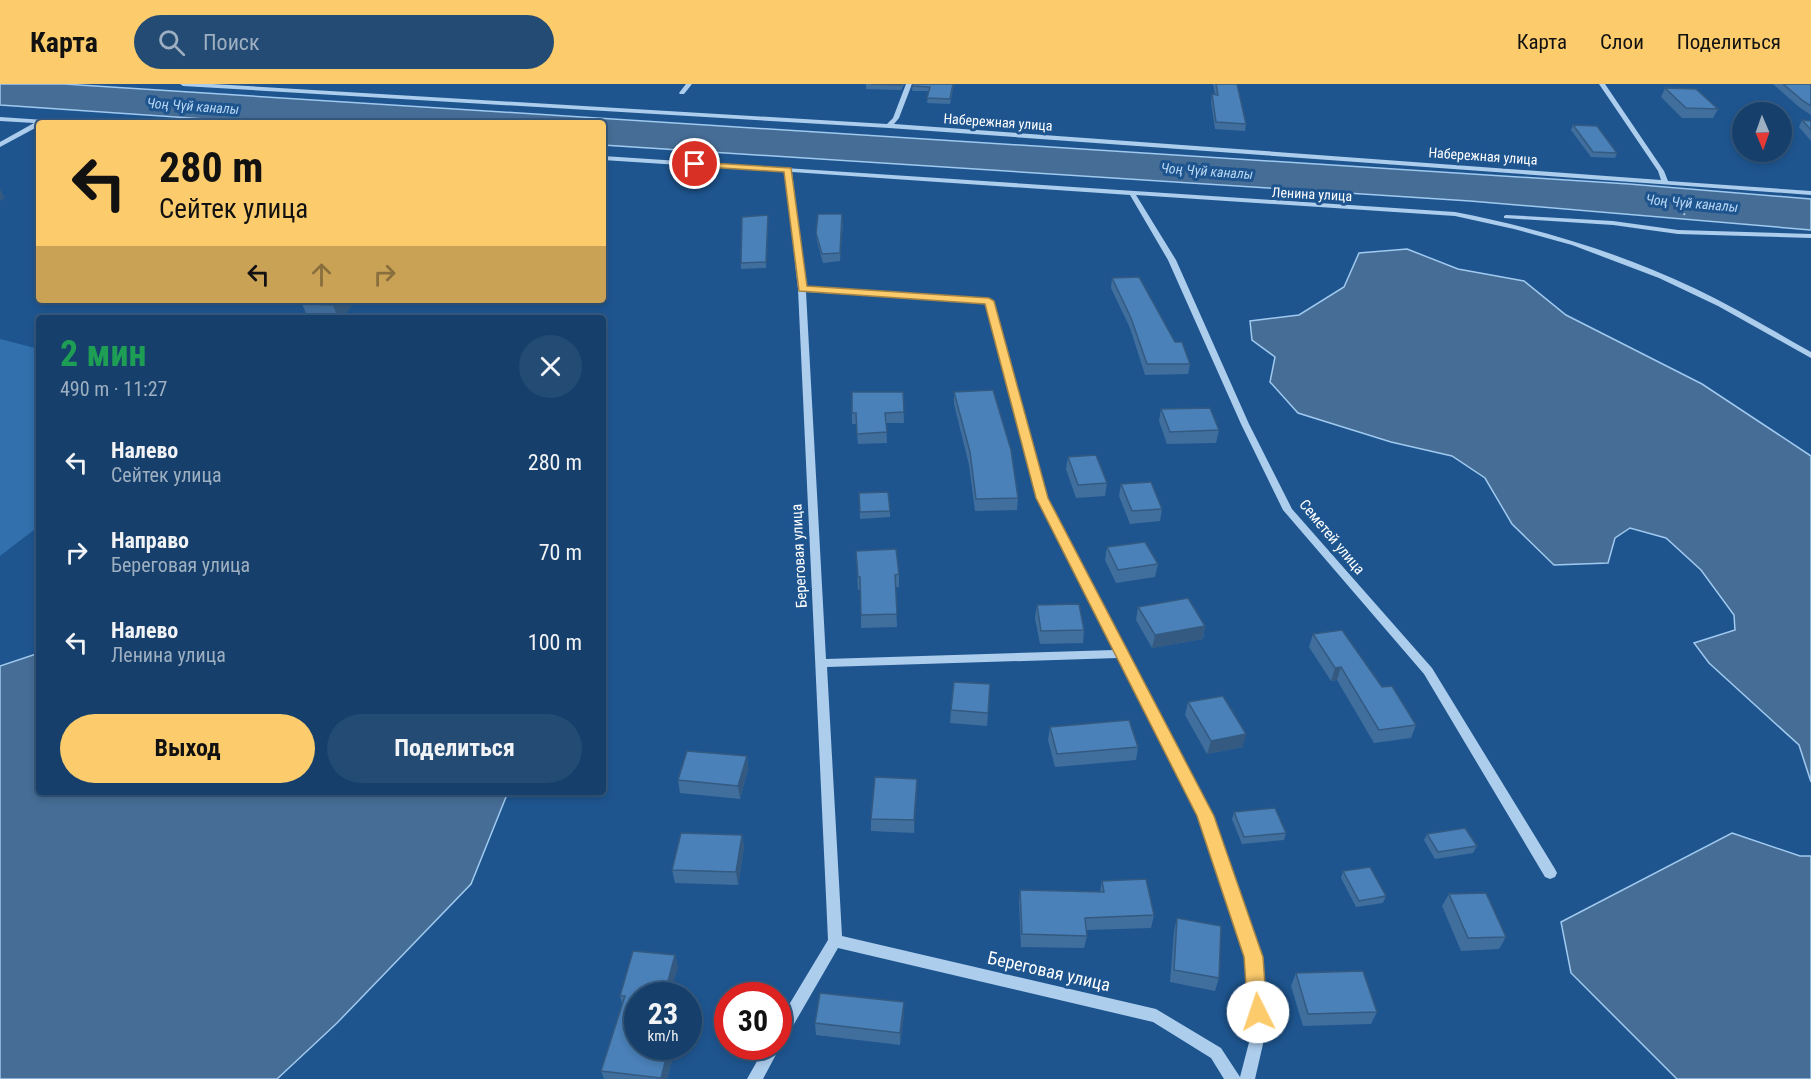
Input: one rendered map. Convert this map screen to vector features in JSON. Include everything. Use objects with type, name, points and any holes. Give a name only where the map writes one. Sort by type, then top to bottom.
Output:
[{"type":"street","name":"Набережная улица","points":[[183,84],[889,126],[1811,193]]},
{"type":"street","points":[[682,93],[689,84]]},
{"type":"street","points":[[889,126],[896,118],[909,84]]},
{"type":"street","points":[[1602,84],[1661,171],[1665,182]]},
{"type":"street","points":[[0,119],[36,123]]},
{"type":"street","points":[[0,145],[36,125]]},
{"type":"street","name":"Ленина улица","points":[[606,158],[1133,195],[1455,214],[1515,225],[1566,240],[1690,289],[1811,355]]},
{"type":"street","name":"Береговая улица","points":[[788,170],[802,289],[823,663],[835,941],[1156,1016],[1216,1053],[1233,1079]]},
{"type":"street","name":"Семетей улица","points":[[1133,195],[1172,260],[1245,424],[1288,510],[1428,670],[1550,873]]},
{"type":"street","points":[[1455,214],[1613,223],[1695,233],[1811,236]]},
{"type":"street","points":[[1690,222],[1695,233]]},
{"type":"street","points":[[802,289],[989,301],[1042,498],[1205,816],[1254,957],[1259,1031],[1247,1079]]},
{"type":"street","points":[[823,663],[1120,654]]},
{"type":"street","points":[[792,1014],[835,941]]},
{"type":"street","points":[[755,1079],[766,1060]]},
{"type":"path","points":[[1665,182],[1690,222]]},
{"type":"shaded area","points":[[0,339],[36,348],[36,528],[0,556]]},
{"type":"water","name":"Чоң Чүй каналы","points":[[0,84],[64,84],[1629,184],[1811,199],[1811,230],[1470,201],[606,145],[606,120],[219,120],[0,105]]},
{"type":"water","points":[[1407,249],[1458,269],[1524,281],[1566,315],[1702,384],[1811,456],[1811,782],[1799,745],[1709,663],[1694,643],[1735,630],[1734,615],[1701,570],[1666,538],[1630,528],[1615,538],[1608,563],[1554,565],[1512,524],[1485,478],[1452,456],[1391,442],[1298,413],[1270,382],[1275,357],[1252,340],[1250,321],[1299,315],[1344,287],[1359,253]]},
{"type":"water","points":[[36,654],[36,795],[507,795],[471,884],[337,1023],[277,1079],[0,1079],[0,666]]},
{"type":"water","points":[[1732,833],[1800,856],[1811,856],[1811,1079],[1677,1079],[1571,973],[1561,922]]},
{"type":"building","points":[[913,84],[953,84],[950,99],[927,98],[930,87],[912,86]]},
{"type":"building","points":[[1216,84],[1237,84],[1246,124],[1216,122],[1212,94],[1218,95]]},
{"type":"building","points":[[1783,84],[1811,84],[1811,106],[1802,100]]},
{"type":"building","points":[[1665,88],[1696,89],[1718,109],[1686,108]]},
{"type":"building","points":[[1802,120],[1811,121],[1811,130]]},
{"type":"building","points":[[1573,125],[1597,126],[1617,153],[1593,152]]},
{"type":"building","points":[[818,214],[842,214],[840,253],[822,254],[816,233]]},
{"type":"building","points":[[768,215],[766,262],[741,263],[742,217]]},
{"type":"building","points":[[1139,277],[1175,342],[1182,342],[1190,364],[1147,364],[1131,318],[1112,278]]},
{"type":"building","points":[[303,303],[335,303],[333,305]]},
{"type":"building","points":[[993,390],[1011,450],[1018,498],[976,499],[970,452],[954,392]]},
{"type":"building","points":[[852,392],[903,392],[904,412],[885,413],[887,432],[857,434],[856,413],[852,413]]},
{"type":"building","points":[[1210,408],[1219,430],[1170,432],[1161,409]]},
{"type":"building","points":[[1096,455],[1107,483],[1078,485],[1068,457]]},
{"type":"building","points":[[1151,482],[1162,509],[1132,511],[1121,484]]},
{"type":"building","points":[[888,492],[890,511],[860,512],[859,493]]},
{"type":"building","points":[[1145,542],[1158,564],[1118,570],[1107,547]]},
{"type":"building","points":[[896,549],[899,574],[895,575],[897,614],[861,615],[860,577],[858,577],[856,551]]},
{"type":"building","points":[[1188,598],[1205,626],[1155,635],[1138,607]]},
{"type":"building","points":[[1079,604],[1084,630],[1041,631],[1037,605]]},
{"type":"building","points":[[1342,630],[1382,687],[1392,686],[1416,725],[1379,730],[1341,667],[1335,668],[1313,634]]},
{"type":"building","points":[[954,682],[990,684],[988,713],[951,710]]},
{"type":"building","points":[[1223,696],[1246,734],[1211,741],[1188,702]]},
{"type":"building","points":[[1129,720],[1138,747],[1057,754],[1050,727]]},
{"type":"building","points":[[687,751],[747,756],[738,786],[678,780]]},
{"type":"building","points":[[875,777],[917,779],[914,820],[871,819]]},
{"type":"building","points":[[1275,808],[1286,833],[1244,837],[1234,812]]},
{"type":"building","points":[[1465,828],[1477,846],[1438,852],[1427,834]]},
{"type":"building","points":[[681,833],[742,835],[736,872],[672,870]]},
{"type":"building","points":[[1370,867],[1386,896],[1359,901],[1343,871]]},
{"type":"building","points":[[1146,879],[1154,915],[1085,918],[1087,936],[1022,934],[1020,890],[1104,892],[1102,881]]},
{"type":"building","points":[[1486,893],[1506,937],[1468,938],[1449,894]]},
{"type":"building","points":[[1177,918],[1221,926],[1219,978],[1174,970]]},
{"type":"building","points":[[633,951],[675,955],[668,982],[624,982]]},
{"type":"building","points":[[1363,971],[1377,1012],[1308,1014],[1296,973]]},
{"type":"building","points":[[624,982],[624,996],[620,996]]},
{"type":"building","points":[[820,993],[904,1002],[900,1033],[815,1023]]},
{"type":"building","points":[[624,999],[624,1060],[666,1060],[661,1078],[601,1071]]},
{"type":"route","points":[[695,164],[788,170],[802,289],[989,301],[1042,498],[1205,816],[1254,957],[1258,1012]]}]
